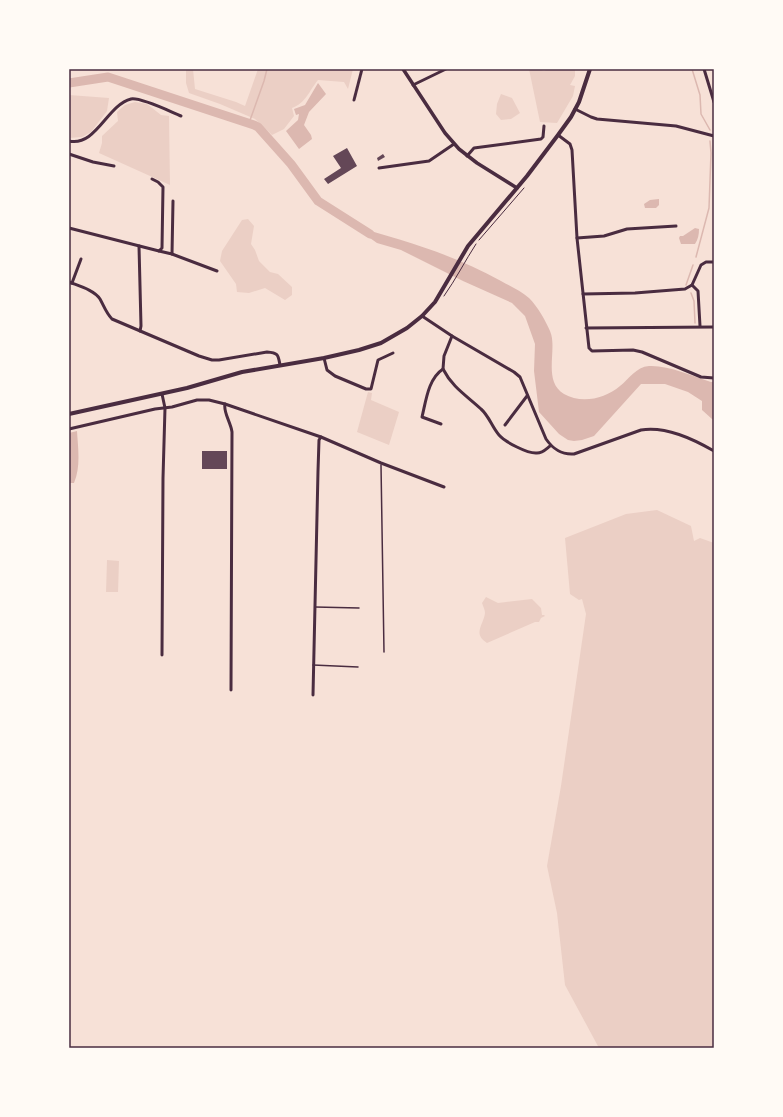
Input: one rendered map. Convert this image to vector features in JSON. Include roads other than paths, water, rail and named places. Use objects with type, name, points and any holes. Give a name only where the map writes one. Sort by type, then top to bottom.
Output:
[{"type":"main road","points":[[69,414],[188,388],[242,372],[324,358],[359,350],[381,343],[403,331],[422,316],[435,302],[463,260],[473,241],[558,135],[575,109],[583,92],[590,69]]},
{"type":"street","points":[[354,100],[362,69]]},
{"type":"street","points":[[403,69],[454,144],[467,156],[517,188]]},
{"type":"street","points":[[413,85],[446,69]]},
{"type":"street","points":[[704,69],[714,102]]},
{"type":"street","points":[[69,141],[75,142],[90,136],[122,103],[132,99],[150,103],[181,116]]},
{"type":"street","points":[[575,109],[597,119],[676,126],[714,136]]},
{"type":"street","points":[[467,156],[474,148],[541,139],[543,137],[544,126]]},
{"type":"street","points":[[558,135],[570,144],[572,150],[577,238],[589,348],[592,351],[633,350],[642,352],[701,377],[714,378]]},
{"type":"street","points":[[379,168],[429,161],[454,144]]},
{"type":"street","points":[[69,154],[93,162],[114,166]]},
{"type":"street","points":[[152,179],[163,187],[162,248],[159,251]]},
{"type":"street","points":[[172,254],[173,201]]},
{"type":"street","points":[[577,238],[604,236],[627,228],[676,226]]},
{"type":"street","points":[[69,228],[172,254],[217,271]]},
{"type":"street","points":[[139,246],[140,331]]},
{"type":"street","points":[[81,259],[70,282],[90,291],[97,296],[106,312],[112,319],[206,358],[219,360],[267,352],[275,353],[279,356],[280,365]]},
{"type":"street","points":[[583,294],[685,289],[692,285],[701,265],[706,262],[714,262]]},
{"type":"street","points":[[692,285],[698,291],[700,326]]},
{"type":"street","points":[[422,316],[520,377],[546,439],[550,446],[556,450],[566,454],[580,452],[644,429],[672,432],[714,451]]},
{"type":"street","points":[[586,328],[714,326]]},
{"type":"street","points":[[452,336],[444,356],[443,369],[454,386],[482,410],[503,439],[530,452],[543,452],[550,446]]},
{"type":"street","points":[[324,358],[327,370],[335,376],[366,389],[371,389],[378,360],[393,353]]},
{"type":"street","points":[[441,424],[422,417],[430,387],[436,375],[443,369]]},
{"type":"street","points":[[162,394],[165,408],[162,656]]},
{"type":"street","points":[[505,425],[527,396]]},
{"type":"street","points":[[69,429],[201,399],[225,404],[321,436],[381,463],[444,487]]},
{"type":"street","points":[[225,404],[224,409],[229,419],[232,432],[231,690]]},
{"type":"street","points":[[313,695],[319,440],[321,436]]},
{"type":"lane","points":[[381,463],[384,652]]},
{"type":"lane","points":[[315,607],[359,608]]},
{"type":"lane","points":[[313,665],[358,667]]},
{"type":"waterway","points":[[249,123],[267,69]]},
{"type":"waterway","points":[[692,69],[700,95],[701,114],[710,130]]},
{"type":"waterway","points":[[69,83],[108,77],[258,127],[291,164],[318,201],[370,234]]},
{"type":"waterway","points":[[696,257],[709,208],[710,141]]},
{"type":"waterway","points":[[686,285],[693,265]]},
{"type":"waterway","points":[[691,293],[694,301],[695,323]]}]
